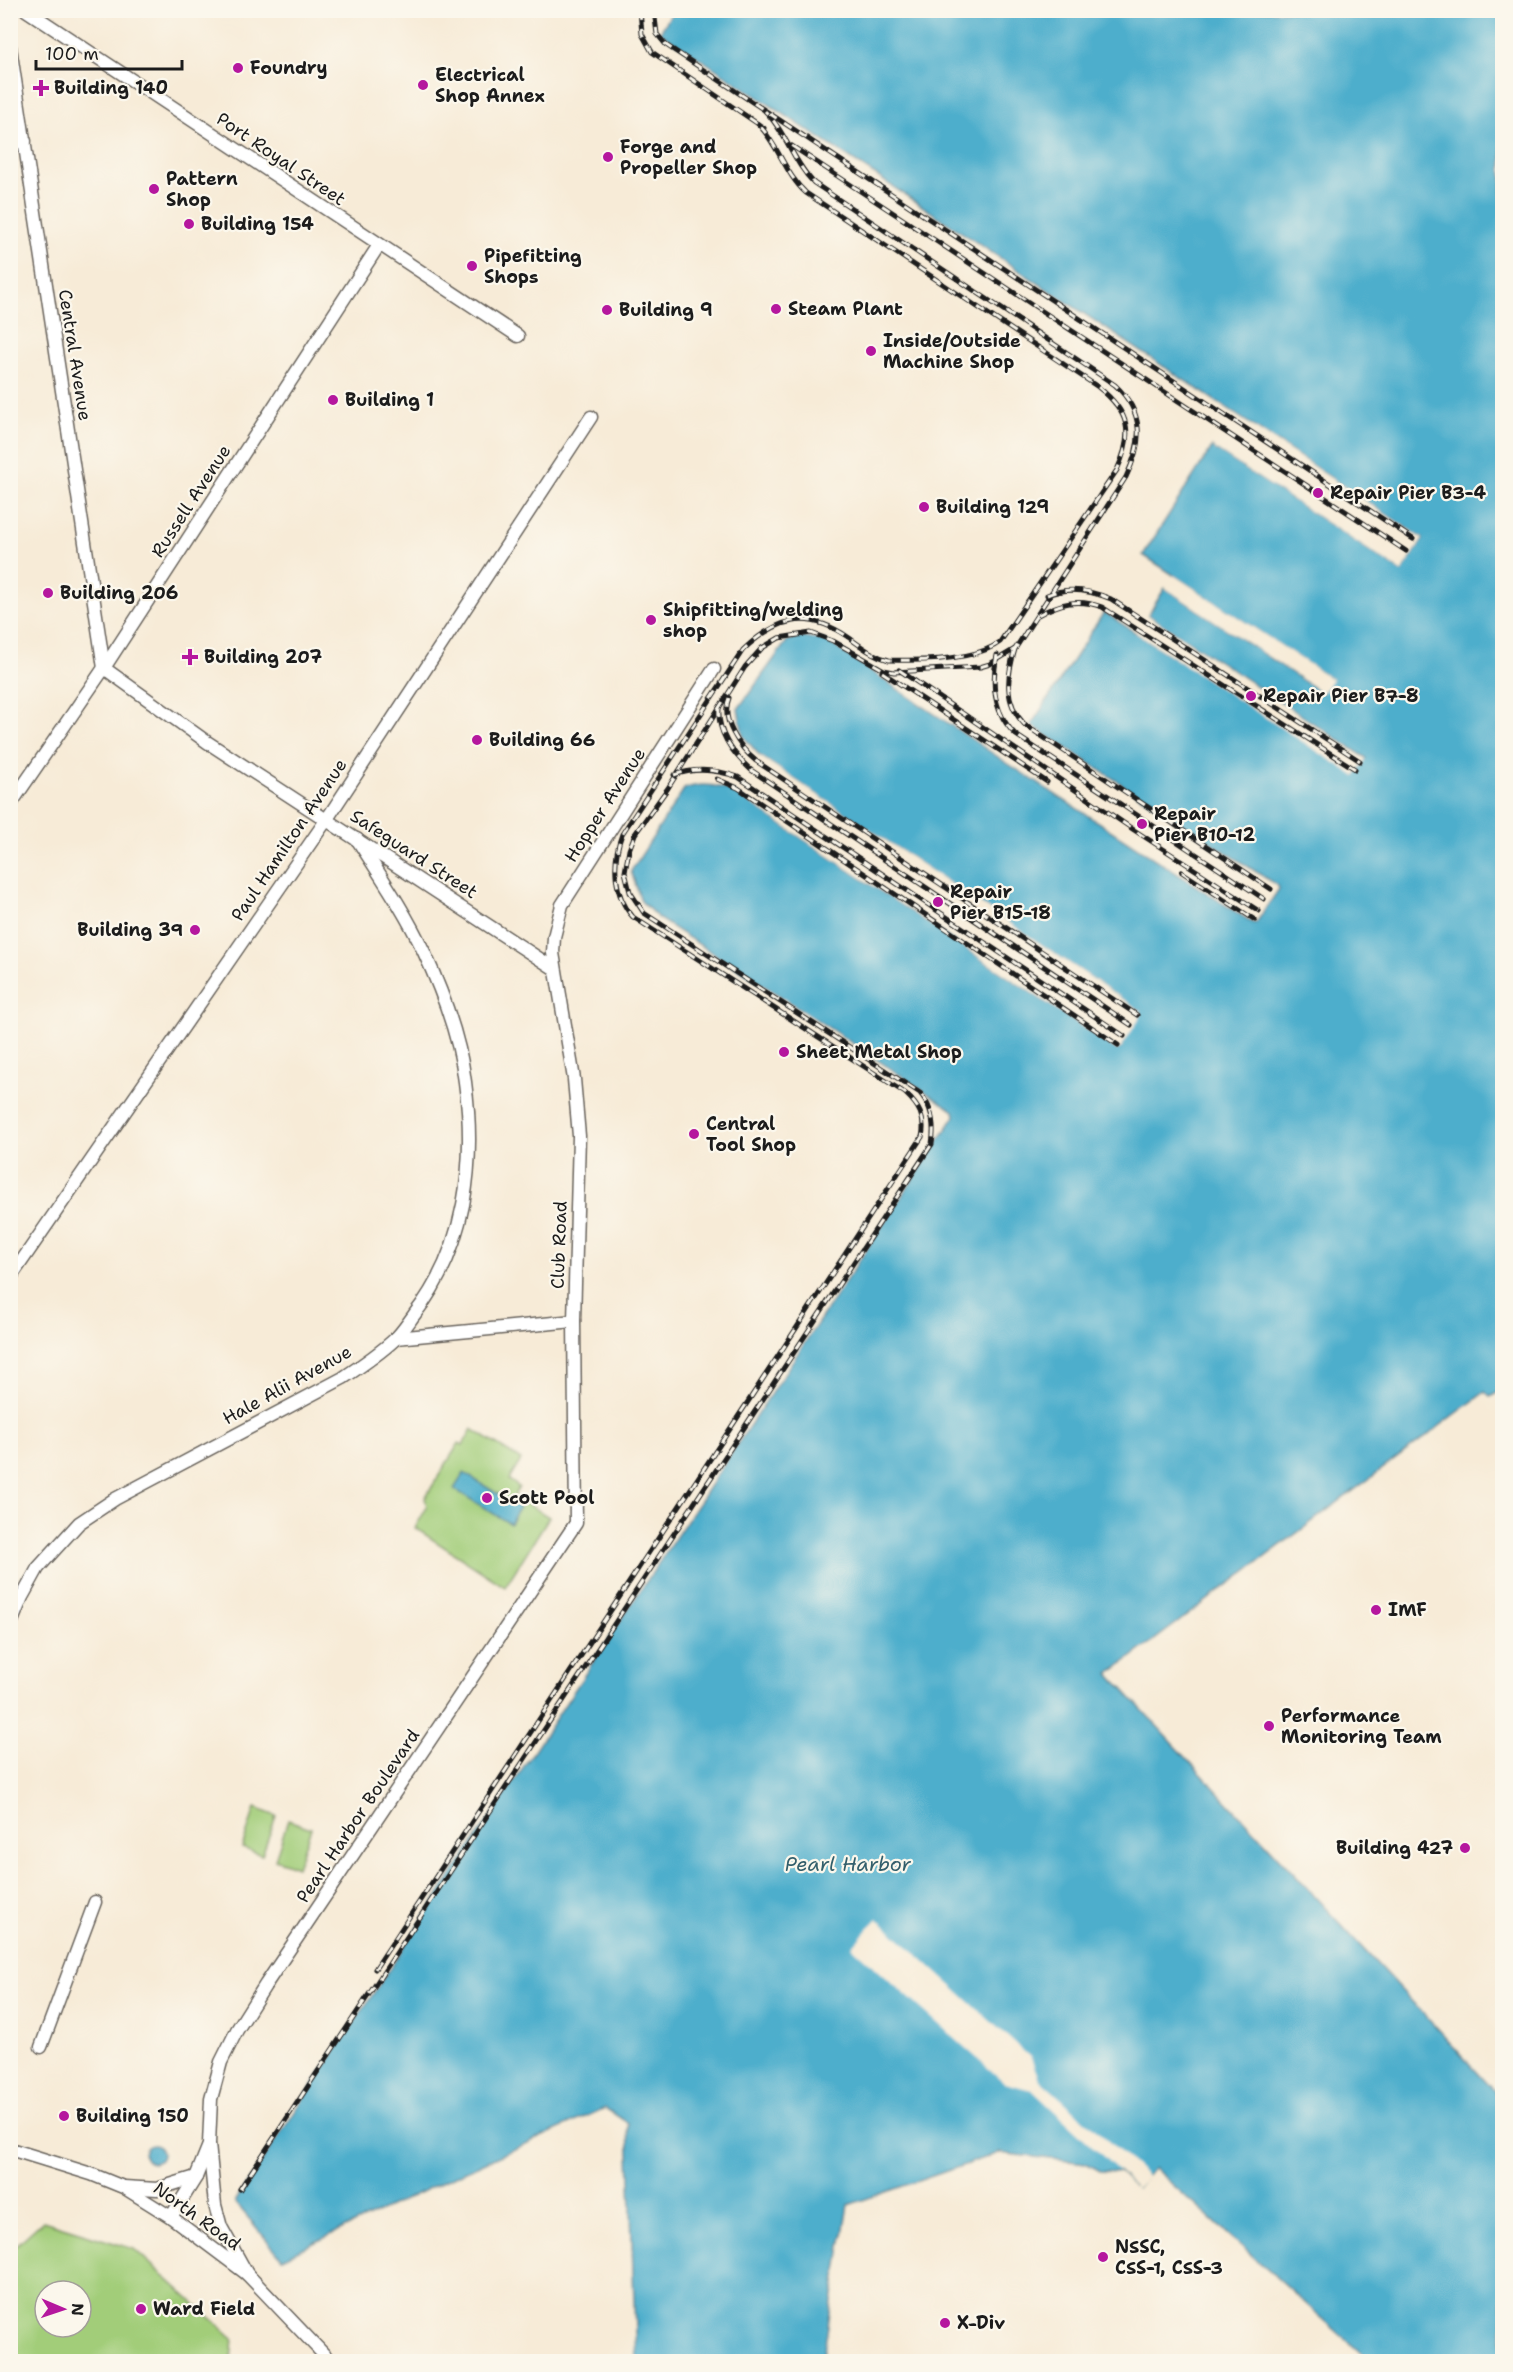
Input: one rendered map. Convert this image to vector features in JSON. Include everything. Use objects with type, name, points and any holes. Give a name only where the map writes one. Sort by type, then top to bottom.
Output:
[{"type":"street","name":"Port Royal Street","points":[[26,10],[518,336]]},
{"type":"street","name":"Central Avenue","points":[[10,47],[104,668]]},
{"type":"street","points":[[10,143],[25,141]]},
{"type":"street","name":"Russell Avenue","points":[[10,805],[104,668],[379,245]]},
{"type":"street","name":"Paul Hamilton Avenue","points":[[10,1278],[327,819],[591,417]]},
{"type":"street","name":"Safeguard Street","points":[[104,668],[207,742],[555,969]]},
{"type":"street","name":"Hopper Avenue","points":[[555,969],[554,937],[562,905],[714,669]]},
{"type":"street","name":"Hale Alii Avenue","points":[[10,1626],[22,1597],[38,1568],[79,1523],[116,1499],[343,1378],[396,1338],[428,1297],[445,1264],[458,1229],[470,1152],[465,1081],[449,1014],[423,951],[357,839]]},
{"type":"street","name":"Club Road","points":[[555,969],[574,1079],[579,1136],[574,1321],[576,1523]]},
{"type":"street","points":[[396,1338],[574,1321]]},
{"type":"street","name":"Pearl Harbor Boulevard","points":[[209,2144],[211,2099],[220,2062],[237,2030],[576,1523]]},
{"type":"street","points":[[40,2047],[95,1902]]},
{"type":"street","points":[[171,2217],[196,2177],[209,2144]]},
{"type":"street","points":[[209,2144],[215,2205],[221,2227],[247,2274]]},
{"type":"street","name":"North Road","points":[[10,2149],[91,2174],[123,2187],[171,2217],[247,2274],[331,2361]]},
{"type":"street","points":[[123,2187],[157,2189],[196,2177]]},
{"type":"green space","points":[[472,1429],[521,1460],[509,1480],[519,1487],[514,1496],[549,1517],[505,1587],[415,1528],[427,1507],[425,1498],[459,1443],[463,1445]]},
{"type":"green space","points":[[255,1808],[276,1816],[262,1855],[242,1848]]},
{"type":"green space","points":[[288,1820],[311,1828],[297,1867],[275,1859]]},
{"type":"green space","name":"Ward Field","points":[[43,2221],[134,2249],[233,2338],[231,2361],[11,2361],[11,2250]]},
{"type":"water","name":"Pearl Harbor","points":[[674,10],[1502,11],[1502,1390],[1490,1397],[1485,1392],[1109,1674],[1502,2099],[1502,2361],[1370,2361],[1154,2168],[1137,2188],[1119,2172],[1100,2171],[1086,2163],[999,2153],[848,2205],[822,2362],[636,2361],[628,2123],[605,2108],[282,2258],[235,2202],[955,1116],[954,1111],[659,919],[641,901],[631,871],[684,789],[710,785],[735,793],[1117,1050],[1121,1048],[1140,1011],[760,756],[743,736],[738,709],[787,641],[800,637],[825,640],[1007,763],[1256,923],[1279,889],[1278,886],[1031,725],[1104,612],[1355,775],[1366,758],[1148,615],[1165,588],[1322,693],[1331,679],[1143,555],[1212,447],[1402,572],[1423,539],[660,32]]},
{"type":"water","name":"Scott Pool","points":[[464,1473],[519,1507],[510,1524],[454,1489]]},
{"type":"water","points":[[149,2145],[157,2145],[162,2150],[160,2161],[149,2163],[144,2158],[144,2150]]},
{"type":"pier","points":[[1234,414],[1423,539],[1402,572],[1212,447],[1214,445],[1401,568],[1419,540],[1232,417]]},
{"type":"pier","points":[[1174,575],[1332,679],[1323,693],[1165,588],[1167,586],[1322,689],[1328,680],[1173,577]]},
{"type":"pier","points":[[1148,615],[1366,759],[1355,776],[1136,633],[1138,630],[1354,772],[1362,759],[1146,617]]},
{"type":"pier","points":[[760,756],[1141,1011],[1141,1016],[1121,1048],[1117,1050],[735,793],[737,791],[1119,1046],[1138,1013],[758,758]]},
{"type":"pier","points":[[877,1918],[1031,2058],[1039,2079],[1148,2177],[1137,2188],[1032,2090],[1005,2083],[852,1947]]},
{"type":"railway","points":[[640,10],[642,34],[652,52],[764,128]]},
{"type":"railway","points":[[654,10],[657,34],[666,45],[1413,539]]},
{"type":"railway","points":[[240,2189],[932,1144],[932,1117],[920,1093],[644,913],[630,892],[625,872],[635,834],[668,788],[745,667],[762,648],[779,638],[811,633],[833,641],[884,670],[894,672],[980,667],[990,664],[1015,649],[1126,477],[1136,452],[1138,440],[1136,417],[1132,406],[1115,385],[814,183],[800,166],[779,128],[765,111]]},
{"type":"railway","points":[[375,1969],[922,1137],[922,1118],[914,1103],[905,1093],[633,917],[621,899],[616,877],[617,855],[622,834],[743,650],[780,624],[806,620],[819,623],[833,628],[872,653],[889,660],[931,660],[962,656],[976,653],[1000,642],[1117,470],[1126,445],[1126,424],[1123,415],[1109,396],[806,193],[792,177],[758,124]]},
{"type":"railway","points":[[792,146],[1406,551]]},
{"type":"railway","points":[[1047,595],[1079,590],[1111,599],[1360,761]]},
{"type":"railway","points":[[1038,615],[1069,603],[1077,602],[1102,607],[1355,769]]},
{"type":"railway","points":[[1015,649],[1010,669],[1010,698],[1025,725],[1271,889]]},
{"type":"railway","points":[[997,655],[994,677],[996,698],[1003,718],[1016,735],[1264,899]]},
{"type":"railway","points":[[899,670],[1134,830],[1259,911]]},
{"type":"railway","points":[[882,672],[1047,782]]},
{"type":"railway","points":[[729,698],[727,706],[729,724],[738,741],[756,761],[1137,1015]]},
{"type":"railway","points":[[719,708],[721,726],[727,742],[751,770],[1131,1025]]},
{"type":"railway","points":[[674,775],[706,770],[738,777],[1124,1036]]},
{"type":"railway","points":[[717,779],[738,788],[1118,1045]]},
{"type":"railway","points":[[1182,872],[1255,920]]},
{"type":"place","name":"Foundry","points":[[238,68]]},
{"type":"place","name":"Electrical Shop Annex","points":[[423,85]]},
{"type":"place","name":"Building 140","points":[[41,88]]},
{"type":"place","name":"Forge and Propeller Shop","points":[[608,157]]},
{"type":"place","name":"Pattern Shop","points":[[154,189]]},
{"type":"place","name":"Building 154","points":[[189,224]]},
{"type":"place","name":"Pipefitting Shops","points":[[472,266]]},
{"type":"place","name":"Steam Plant","points":[[776,309]]},
{"type":"place","name":"Building 9","points":[[607,310]]},
{"type":"place","name":"Inside/Outside Machine Shop","points":[[871,351]]},
{"type":"place","name":"Building 1","points":[[333,400]]},
{"type":"place","name":"Repair Pier B3-4","points":[[1318,493]]},
{"type":"place","name":"Building 129","points":[[924,507]]},
{"type":"place","name":"Building 206","points":[[48,593]]},
{"type":"place","name":"Shipfitting/welding shop","points":[[651,620]]},
{"type":"place","name":"Building 207","points":[[190,657]]},
{"type":"place","name":"Repair Pier B7-8","points":[[1251,696]]},
{"type":"place","name":"Building 66","points":[[477,740]]},
{"type":"place","name":"Repair Pier B10-12","points":[[1142,824]]},
{"type":"place","name":"Repair Pier B15-18","points":[[938,902]]},
{"type":"place","name":"Building 39","points":[[195,930]]},
{"type":"place","name":"Sheet Metal Shop","points":[[784,1052]]},
{"type":"place","name":"Central Tool Shop","points":[[694,1134]]},
{"type":"place","name":"Scott Pool","points":[[487,1498]]},
{"type":"place","name":"IMF","points":[[1376,1610]]},
{"type":"place","name":"Performance Monitoring Team","points":[[1269,1726]]},
{"type":"place","name":"Building 427","points":[[1465,1848]]},
{"type":"place","name":"Building 150","points":[[64,2116]]},
{"type":"place","name":"NSSC, CSS-1, CSS-3","points":[[1103,2257]]},
{"type":"place","name":"Ward Field","points":[[141,2309]]},
{"type":"place","name":"X-Div","points":[[945,2323]]}]
